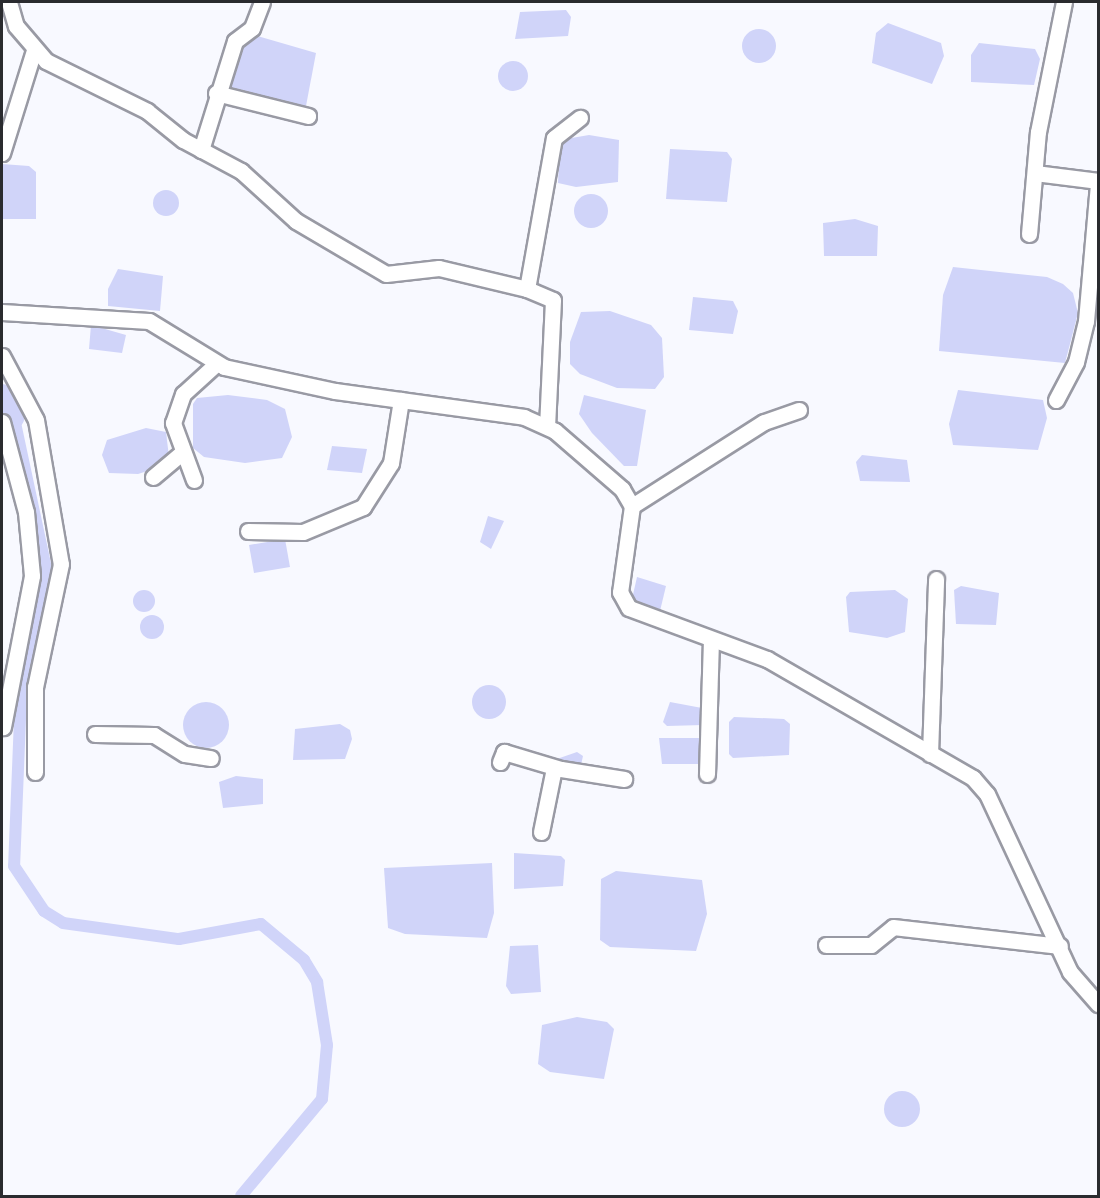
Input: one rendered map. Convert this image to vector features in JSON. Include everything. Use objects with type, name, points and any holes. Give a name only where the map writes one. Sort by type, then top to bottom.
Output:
[{"type":"street","points":[[9,2],[34,50],[46,62],[147,111],[201,150],[241,171],[296,221],[372,269],[397,275],[413,267],[448,269],[527,289],[553,300],[547,426]]},
{"type":"street","points":[[201,150],[216,93],[235,41],[252,28],[262,2]]},
{"type":"street","points":[[1029,234],[1035,173],[1064,2]]},
{"type":"street","points":[[2,153],[34,50]]},
{"type":"street","points":[[216,93],[308,116]]},
{"type":"street","points":[[527,289],[554,138],[580,118]]},
{"type":"street","points":[[1035,173],[1098,182],[1086,321],[1076,362],[1056,400]]},
{"type":"street","points":[[2,312],[149,321],[216,364],[401,400],[524,417],[547,426],[622,489],[632,506],[621,598],[638,614],[711,642],[767,659],[973,778],[987,794],[1060,946],[1070,972],[1098,1004]]},
{"type":"street","points":[[2,356],[36,420],[61,564],[35,687],[35,772]]},
{"type":"street","points":[[194,480],[182,453],[173,423],[177,405],[195,380],[216,364]]},
{"type":"street","points":[[248,531],[303,532],[363,507],[391,463],[401,400]]},
{"type":"street","points":[[632,506],[764,422],[799,410]]},
{"type":"street","points":[[2,422],[26,512],[32,576],[3,727]]},
{"type":"street","points":[[153,477],[182,453]]},
{"type":"street","points":[[930,754],[936,579]]},
{"type":"street","points":[[707,774],[711,642]]},
{"type":"street","points":[[94,734],[154,735],[184,754],[211,758]]},
{"type":"street","points":[[500,762],[504,752],[554,768],[624,779]]},
{"type":"street","points":[[541,832],[554,768]]},
{"type":"street","points":[[826,945],[871,945],[893,927],[1060,946]]},
{"type":"water","points":[[566,10],[571,17],[568,36],[515,39],[520,12]]},
{"type":"water","points":[[888,23],[941,43],[944,56],[932,84],[872,63],[876,33]]},
{"type":"water","points":[[759,29],[771,34],[776,46],[771,58],[759,63],[747,58],[742,46],[747,34]]},
{"type":"water","points":[[254,35],[316,53],[306,106],[231,88],[243,37]]},
{"type":"water","points":[[979,43],[1035,49],[1040,59],[1034,85],[971,82],[971,55]]},
{"type":"water","points":[[513,61],[524,65],[528,76],[524,87],[513,91],[502,87],[498,76],[502,65]]},
{"type":"water","points":[[589,135],[619,140],[618,182],[576,187],[558,183],[560,140]]},
{"type":"water","points":[[670,149],[727,152],[732,159],[727,202],[666,199]]},
{"type":"water","points":[[2,164],[29,166],[36,172],[36,219],[2,219]]},
{"type":"water","points":[[166,190],[175,194],[179,203],[175,212],[166,216],[157,212],[153,203],[157,194]]},
{"type":"water","points":[[591,194],[603,199],[608,211],[603,223],[591,228],[579,223],[574,211],[579,199]]},
{"type":"water","points":[[855,219],[878,226],[877,256],[824,256],[823,223]]},
{"type":"water","points":[[953,267],[1047,277],[1063,284],[1073,293],[1078,313],[1065,363],[939,351],[943,295]]},
{"type":"water","points":[[118,269],[163,276],[160,311],[108,306],[108,289]]},
{"type":"water","points":[[693,297],[733,301],[738,311],[733,334],[689,330]]},
{"type":"water","points":[[610,311],[651,325],[662,338],[664,377],[655,389],[617,388],[580,374],[570,364],[570,342],[581,312]]},
{"type":"water","points":[[91,325],[126,335],[122,353],[89,349]]},
{"type":"water","points":[[958,390],[1043,400],[1047,418],[1038,450],[953,445],[949,424]]},
{"type":"water","points":[[228,395],[267,400],[285,409],[292,437],[282,458],[245,463],[204,457],[193,448],[193,404],[197,398]]},
{"type":"water","points":[[584,395],[646,410],[637,466],[624,466],[592,433],[579,414]]},
{"type":"water","points":[[146,428],[166,432],[169,457],[163,466],[138,474],[109,473],[102,455],[107,440]]},
{"type":"water","points":[[332,446],[367,449],[362,473],[327,470]]},
{"type":"water","points":[[862,455],[907,460],[910,482],[860,481],[856,462]]},
{"type":"water","points":[[488,516],[504,521],[491,549],[480,542]]},
{"type":"water","points":[[285,539],[290,567],[254,573],[249,545]]},
{"type":"water","points":[[637,577],[666,586],[660,611],[632,599]]},
{"type":"water","points":[[961,586],[999,593],[996,625],[956,624],[954,590]]},
{"type":"water","points":[[144,590],[154,597],[155,601],[148,611],[144,612],[134,605],[133,601],[140,591]]},
{"type":"water","points":[[895,590],[908,599],[905,632],[887,638],[849,632],[846,597],[850,592]]},
{"type":"water","points":[[152,615],[161,618],[164,627],[161,636],[152,639],[143,636],[140,627],[143,618]]},
{"type":"water","points":[[489,685],[501,690],[506,702],[501,714],[489,719],[477,714],[472,702],[477,690]]},
{"type":"water","points":[[206,702],[222,709],[229,725],[222,741],[206,748],[190,741],[183,725],[190,709]]},
{"type":"water","points":[[670,702],[702,708],[703,725],[667,726],[663,722]]},
{"type":"water","points":[[734,717],[784,719],[790,724],[789,755],[733,758],[729,754],[729,722]]},
{"type":"water","points":[[340,724],[350,730],[352,739],[345,759],[293,760],[295,729]]},
{"type":"water","points":[[659,738],[702,738],[701,764],[662,764]]},
{"type":"water","points":[[577,752],[583,756],[581,765],[551,761]]},
{"type":"water","points":[[236,776],[263,779],[263,804],[223,808],[219,782]]},
{"type":"water","points":[[514,853],[561,856],[565,860],[563,886],[514,889]]},
{"type":"water","points":[[492,863],[494,913],[487,938],[405,934],[388,928],[384,868]]},
{"type":"water","points":[[616,871],[702,880],[707,914],[696,951],[610,947],[600,940],[601,879]]},
{"type":"water","points":[[538,945],[541,992],[511,994],[506,986],[510,946]]},
{"type":"water","points":[[577,1017],[607,1022],[614,1029],[604,1079],[550,1072],[538,1064],[542,1025]]},
{"type":"water","points":[[902,1091],[915,1096],[920,1109],[915,1122],[902,1127],[889,1122],[884,1109],[889,1096]]},
{"type":"waterway","points":[[2,394],[14,418]]},
{"type":"waterway","points":[[14,418],[47,573],[21,694],[14,866],[44,911],[63,923],[179,939],[261,924],[304,960],[317,982],[327,1045],[322,1099],[241,1196]]}]
